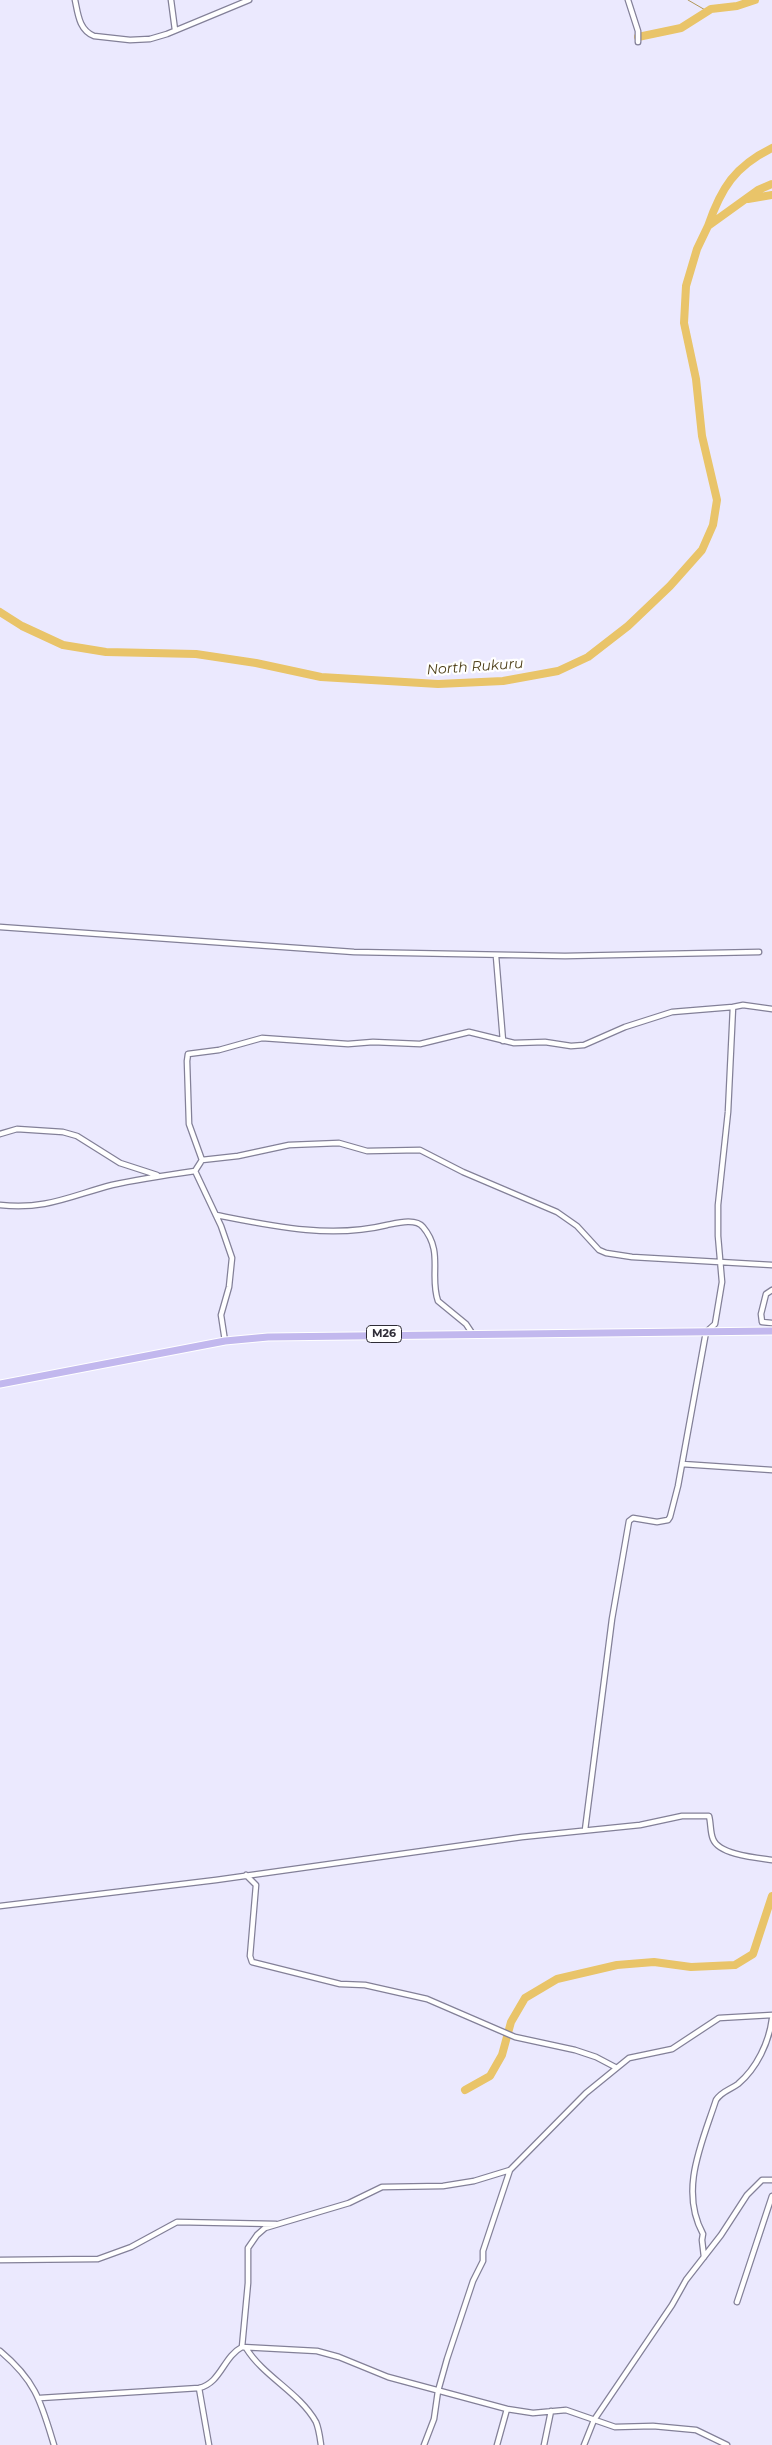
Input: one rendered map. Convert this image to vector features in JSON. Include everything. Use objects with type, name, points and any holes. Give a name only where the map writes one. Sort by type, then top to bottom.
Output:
[{"type":"main road","name":"M26","points":[[0,1384],[225,1341],[268,1336],[772,1331]]},
{"type":"street","points":[[75,0],[83,28],[94,36],[137,40],[150,39],[249,0]]},
{"type":"street","points":[[171,0],[175,30]]},
{"type":"street","points":[[628,0],[638,31],[638,42]]},
{"type":"street","points":[[0,927],[354,952],[496,956],[759,952]]},
{"type":"street","points":[[496,956],[503,1040]]},
{"type":"street","points":[[202,1160],[189,1124],[188,1054],[219,1050],[262,1038],[348,1044],[374,1042],[420,1044],[469,1032],[525,1043],[545,1042],[562,1046],[584,1045],[625,1027],[672,1012],[752,1006],[772,1009]]},
{"type":"street","points":[[584,1830],[612,1619],[628,1521],[633,1518],[657,1522],[668,1520],[678,1486],[706,1332],[715,1324],[721,1287],[718,1205],[728,1112],[734,1007]]},
{"type":"street","points":[[0,1134],[17,1129],[63,1132],[77,1136],[120,1163],[158,1175]]},
{"type":"street","points":[[202,1160],[245,1155],[288,1144],[339,1143],[367,1151],[420,1150],[463,1172],[557,1212],[577,1226],[599,1250],[606,1254],[632,1258],[772,1264]]},
{"type":"street","points":[[195,1171],[202,1160]]},
{"type":"street","points":[[0,1205],[44,1205],[110,1186],[158,1175],[195,1171]]},
{"type":"street","points":[[195,1171],[216,1215],[232,1258],[230,1282],[221,1315],[225,1341]]},
{"type":"street","points":[[216,1215],[283,1229],[359,1231],[402,1223],[420,1224],[432,1241],[436,1257],[438,1301],[466,1324],[472,1333]]},
{"type":"street","points":[[772,1290],[766,1294],[761,1314],[762,1322],[772,1322]]},
{"type":"street","points":[[682,1464],[772,1470]]},
{"type":"street","points":[[0,1906],[246,1875],[522,1836],[659,1822],[682,1816],[707,1815],[711,1821],[712,1838],[717,1846],[748,1858],[772,1860]]},
{"type":"street","points":[[246,1875],[256,1885],[250,1956],[252,1962],[340,1984],[364,1985],[427,1999],[514,2037],[576,2050],[596,2056],[615,2067]]},
{"type":"street","points":[[424,2445],[434,2419],[438,2391],[473,2281],[483,2261],[483,2251],[510,2170],[586,2093],[615,2067],[629,2058],[672,2050],[719,2018],[772,2015]]},
{"type":"street","points":[[704,2257],[703,2234],[698,2225],[692,2199],[693,2174],[696,2162],[716,2100],[722,2093],[739,2083],[755,2063],[767,2042],[772,2019]]},
{"type":"street","points":[[321,2445],[317,2424],[313,2418],[289,2391],[263,2370],[244,2348],[248,2248],[256,2235],[265,2228],[349,2203],[382,2187],[443,2186],[474,2181],[510,2170]]},
{"type":"street","points":[[584,2445],[594,2420],[672,2305],[686,2280],[740,2208],[747,2195],[762,2180],[772,2180]]},
{"type":"street","points":[[737,2302],[772,2196]]},
{"type":"street","points":[[0,2260],[98,2259],[131,2247],[177,2222],[280,2224]]},
{"type":"street","points":[[40,2398],[199,2388],[213,2382],[234,2354],[244,2348],[317,2351],[330,2354],[388,2377],[507,2409],[533,2413],[566,2410],[616,2427],[653,2426],[696,2430],[727,2445]]},
{"type":"street","points":[[0,2351],[17,2365],[40,2398],[54,2445]]},
{"type":"street","points":[[199,2388],[209,2445]]},
{"type":"street","points":[[497,2445],[507,2409]]},
{"type":"street","points":[[544,2445],[551,2412]]},
{"type":"waterway","points":[[688,0],[707,11]]},
{"type":"waterway","points":[[638,37],[681,28],[711,9],[737,6],[755,0]]},
{"type":"waterway","name":"North Rukuru","points":[[708,226],[718,200],[731,180],[748,162],[772,148]]},
{"type":"waterway","name":"North Rukuru","points":[[0,612],[22,626],[63,645],[106,652],[196,654],[256,663],[321,677],[438,684],[503,681],[558,671],[588,657],[628,626],[670,586],[702,550],[713,525],[717,500],[702,436],[696,379],[684,323],[686,286],[697,249],[708,226],[758,190],[772,184]]},
{"type":"waterway","name":"North Rukuru","points":[[748,199],[772,195]]},
{"type":"waterway","points":[[465,2090],[490,2076],[502,2055],[511,2022],[525,1998],[557,1979],[617,1965],[654,1962],[691,1967],[735,1965],[753,1954],[772,1896]]}]
